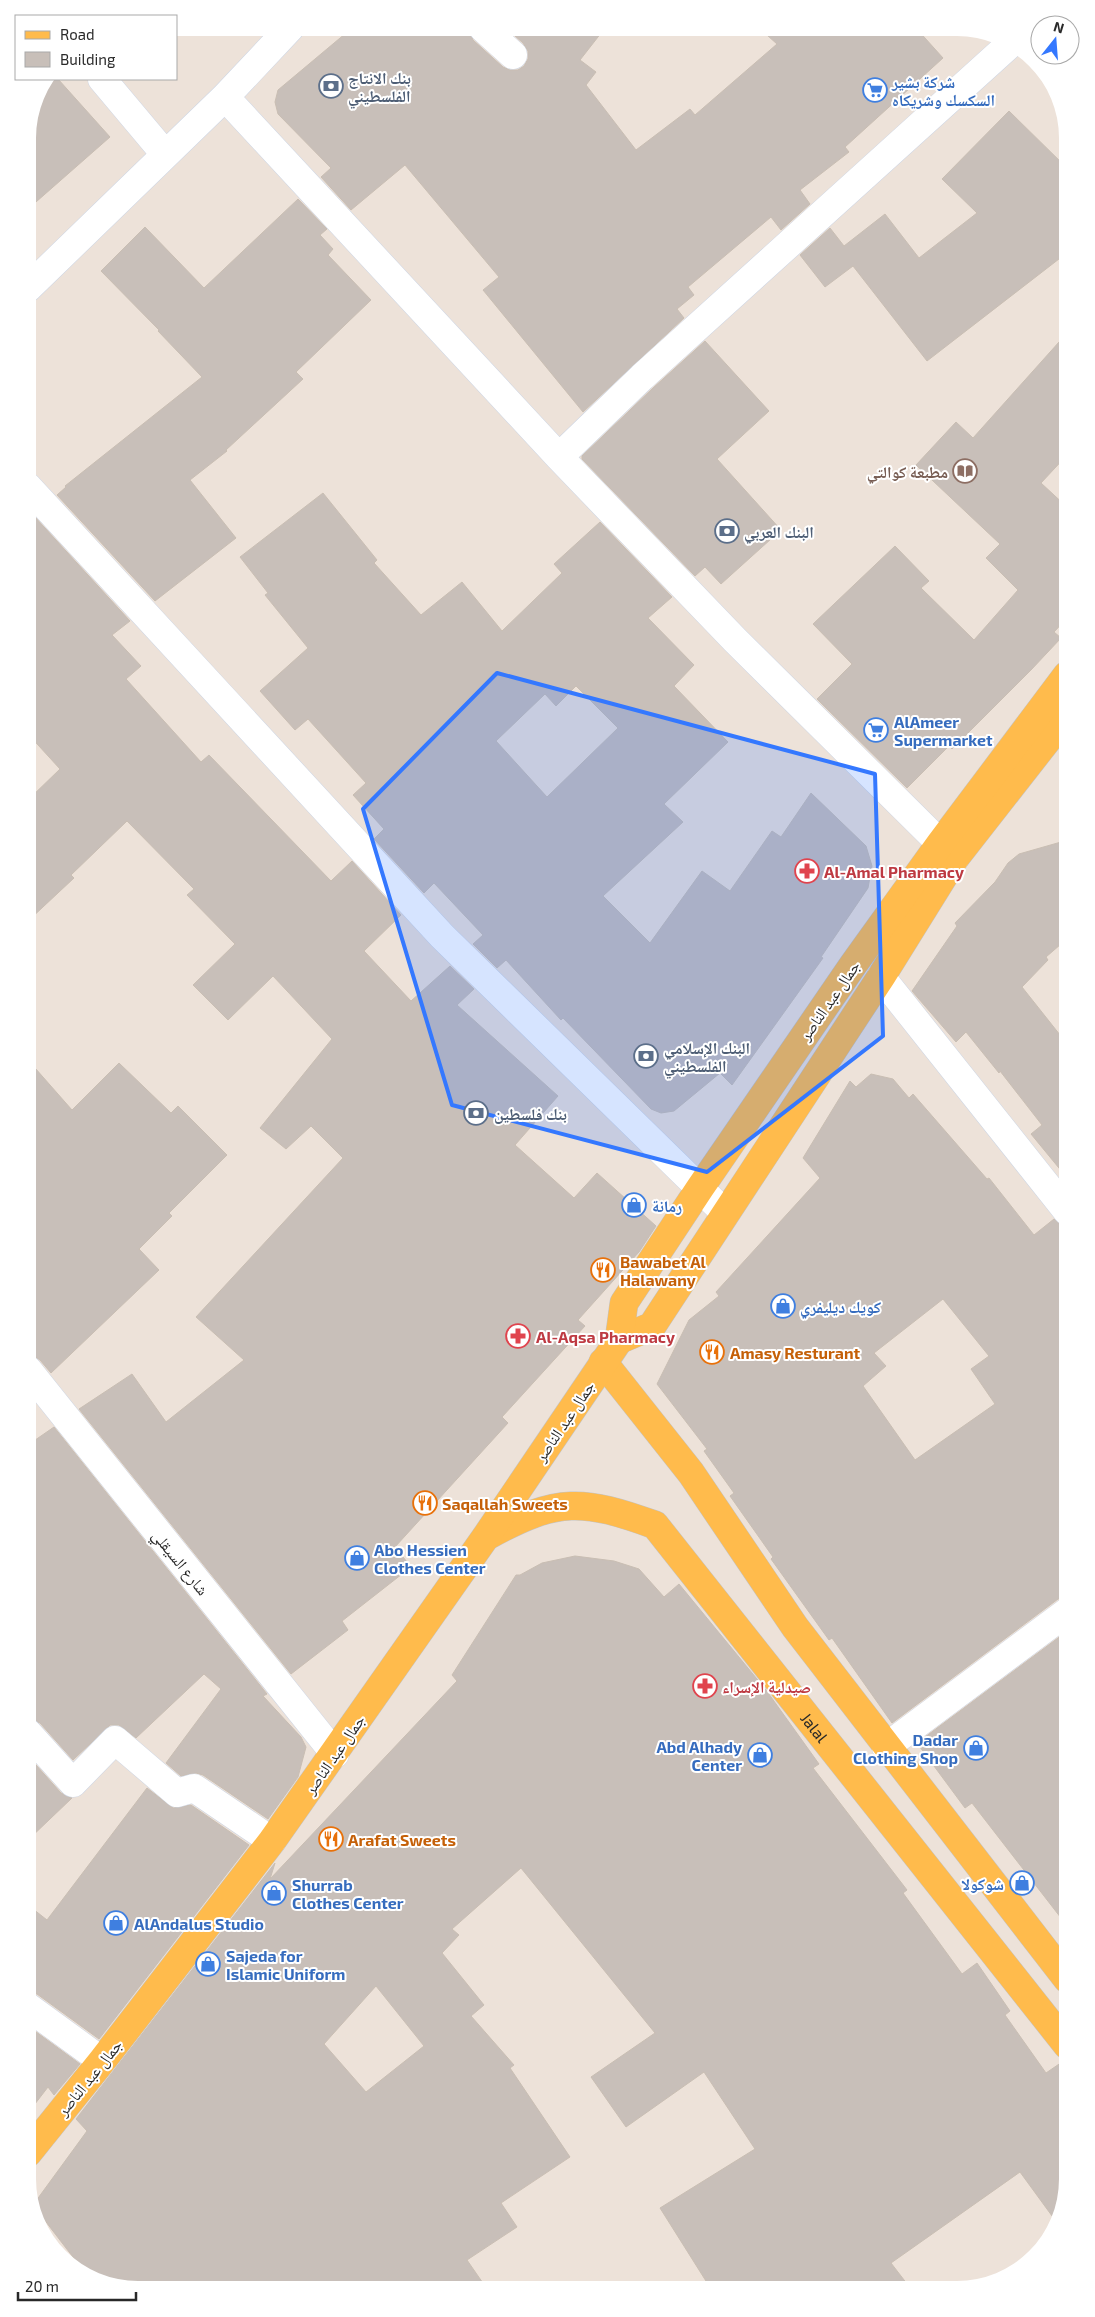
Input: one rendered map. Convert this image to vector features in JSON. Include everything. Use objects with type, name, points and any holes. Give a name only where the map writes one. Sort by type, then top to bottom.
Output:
[{"type":"main road","name":"جمال عبد الناصر","points":[[619,1340],[652,1326],[881,977],[948,851],[1059,688]]},
{"type":"main road","name":"جمال عبد الناصر","points":[[36,2142],[102,2061],[272,1841],[335,1754],[487,1535],[619,1340],[624,1303],[700,1188],[853,965],[948,851],[1059,724]]},
{"type":"main road","points":[[603,1362],[691,1473],[795,1627],[886,1747],[1059,1968]]},
{"type":"main road","name":"Jalal","points":[[487,1535],[538,1511],[577,1504],[612,1510],[655,1525],[1059,2034]]},
{"type":"street","points":[[36,280],[225,97],[282,36]]},
{"type":"street","points":[[492,36],[512,55]]},
{"type":"street","points":[[559,457],[642,377],[1005,49]]},
{"type":"street","points":[[103,80],[165,154]]},
{"type":"street","points":[[225,97],[559,457],[736,640],[948,851]]},
{"type":"street","points":[[36,496],[442,936],[725,1213]]},
{"type":"street","points":[[881,977],[1059,1200]]},
{"type":"street","name":"شارع السيقلي","points":[[36,1380],[335,1754]]},
{"type":"street","points":[[886,1747],[1059,1619]]},
{"type":"street","points":[[36,1742],[74,1783],[115,1740],[177,1793],[194,1788],[272,1841]]},
{"type":"street","points":[[36,2013],[102,2061]]},
{"type":"highlighted area","points":[[497,673],[875,774],[883,1036],[707,1172],[452,1105],[363,809]]},
{"type":"building","points":[[342,36],[471,36],[473,40],[503,67],[510,70],[518,70],[524,66],[528,59],[528,51],[515,36],[599,36],[580,60],[596,72],[586,85],[636,150],[690,109],[695,115],[777,44],[768,36],[923,36],[943,58],[845,147],[849,152],[800,190],[810,204],[781,230],[771,217],[688,287],[694,295],[677,309],[684,318],[583,412],[483,290],[499,277],[405,165],[351,210],[321,177],[331,168],[278,114],[275,102],[278,90]]},
{"type":"building","points":[[54,80],[59,80],[110,137],[36,202],[36,132],[44,99]]},
{"type":"building","points":[[1009,111],[1059,160],[1059,259],[927,361],[853,266],[825,287],[800,255],[830,228],[844,246],[885,214],[919,258],[977,213],[942,179]]},
{"type":"building","points":[[298,199],[327,229],[320,235],[333,249],[328,255],[371,300],[296,372],[303,379],[227,451],[190,480],[236,538],[155,601],[57,495],[65,486],[202,377],[101,271],[145,227],[204,288]]},
{"type":"building","points":[[705,341],[769,411],[717,459],[781,530],[721,584],[705,567],[695,576],[582,459],[582,456]]},
{"type":"building","points":[[1059,342],[1059,464],[1041,483],[1059,500],[1059,627],[1054,632],[1059,636],[1059,640],[952,749],[949,746],[907,788],[817,699],[852,664],[813,624],[895,546],[929,581],[921,588],[974,640],[1018,590],[986,558],[1000,544],[916,465],[956,422],[973,438]]},
{"type":"building","points":[[323,493],[377,560],[374,563],[421,615],[462,582],[502,631],[562,573],[554,564],[600,522],[672,597],[648,618],[694,665],[674,686],[728,742],[664,804],[683,822],[603,896],[650,943],[702,871],[730,891],[772,831],[781,837],[811,793],[866,846],[872,866],[868,888],[821,957],[823,958],[732,1085],[720,1073],[674,1111],[661,1113],[651,1109],[563,1018],[561,1020],[506,960],[497,968],[473,944],[483,935],[434,883],[424,893],[374,839],[384,829],[353,795],[366,783],[308,719],[295,730],[260,691],[308,648],[265,595],[268,593],[240,557]],"holes":[[[576,686],[618,728],[547,797],[496,741],[545,694],[556,706]]]},
{"type":"building","points":[[36,518],[130,621],[112,635],[141,666],[126,679],[201,762],[209,755],[331,881],[352,861],[401,915],[364,951],[411,1001],[450,966],[474,989],[457,1005],[558,1096],[515,1145],[574,1198],[597,1173],[656,1226],[639,1252],[578,1320],[585,1326],[502,1417],[508,1423],[395,1547],[411,1567],[342,1621],[348,1630],[291,1674],[79,1409],[132,1374],[166,1422],[244,1360],[196,1317],[343,1158],[311,1126],[286,1149],[260,1128],[332,1039],[273,976],[228,1020],[193,985],[235,944],[187,895],[194,889],[127,821],[71,875],[74,878],[36,914],[36,792],[60,769],[36,743]]},
{"type":"building","points":[[1059,843],[1059,946],[1046,957],[1048,960],[1022,987],[1059,1034],[1059,1168],[1031,1134],[1042,1125],[1000,1071],[999,1073],[966,1032],[956,1042],[912,991],[957,926],[955,923],[995,882],[1008,863],[1019,854]]},
{"type":"building","points":[[119,1063],[171,1113],[178,1106],[227,1155],[169,1213],[172,1216],[139,1249],[159,1270],[51,1373],[36,1357],[36,1069],[72,1110]]},
{"type":"building","points":[[871,1074],[893,1079],[909,1098],[913,1094],[987,1179],[989,1178],[1034,1235],[1054,1219],[1059,1223],[1059,1599],[892,1723],[832,1638],[829,1640],[771,1559],[773,1557],[730,1496],[734,1493],[704,1451],[707,1449],[657,1384],[689,1320],[719,1296],[716,1292],[820,1178],[803,1158],[850,1081],[856,1087]],"holes":[[[943,1299],[989,1356],[971,1369],[995,1404],[915,1460],[863,1386],[886,1366],[874,1353]]]},
{"type":"building","points":[[54,1427],[267,1694],[263,1696],[301,1737],[306,1747],[298,1777],[268,1819],[203,1775],[196,1773],[181,1776],[166,1763],[221,1689],[204,1674],[136,1738],[119,1725],[110,1725],[73,1760],[40,1723],[36,1721],[36,1439]]},
{"type":"building","points":[[575,1556],[614,1561],[639,1569],[664,1597],[679,1584],[766,1690],[819,1764],[813,1768],[907,1890],[903,1893],[962,1974],[977,1963],[1010,2011],[1005,2015],[1046,2073],[1059,2064],[1059,2178],[1058,2192],[1052,2216],[1020,2172],[891,2263],[905,2281],[706,2281],[660,2208],[755,2149],[704,2072],[626,2127],[591,2077],[655,2033],[521,1868],[452,1929],[459,1935],[442,1953],[484,2005],[471,2016],[514,2065],[510,2068],[570,2157],[501,2203],[517,2227],[467,2260],[481,2281],[132,2281],[119,2279],[93,2270],[74,2258],[46,2222],[38,2198],[87,2131],[76,2119],[275,1863],[270,1879],[457,1681],[452,1675],[516,1575],[520,1575],[542,1563]],"holes":[[[376,1986],[424,2046],[366,2092],[324,2044]]]},
{"type":"building","points":[[1059,1637],[1059,1915],[972,1803],[965,1808],[917,1743]]},
{"type":"building","points":[[36,1765],[61,1793],[72,1798],[36,1832]]},
{"type":"building","points":[[147,1788],[173,1808],[191,1805],[249,1845],[99,2039],[36,1994],[36,1911],[47,1920]]},
{"type":"building","points":[[36,2032],[80,2064],[54,2095],[48,2087],[36,2103]]},
{"type":"place","name":"بنك الانتاج الفلسطيني","points":[[331,86]]},
{"type":"place","name":"شركة بشير السكسك وشريكاه","points":[[875,90]]},
{"type":"place","name":"مطبعة كوالتي","points":[[965,471]]},
{"type":"place","name":"البنك العربي","points":[[727,531]]},
{"type":"place","name":"AlAmeer Supermarket","points":[[876,730]]},
{"type":"place","name":"Al-Amal Pharmacy","points":[[807,871]]},
{"type":"place","name":"البنك الإسلامي الفلسطيني","points":[[646,1056]]},
{"type":"place","name":"بنك فلسطين","points":[[476,1113]]},
{"type":"place","name":"رمانة","points":[[634,1205]]},
{"type":"place","name":"Bawabet Al Halawany","points":[[603,1270]]},
{"type":"place","name":"كويك ديليفري","points":[[783,1306]]},
{"type":"place","name":"Al-Aqsa Pharmacy","points":[[518,1336]]},
{"type":"place","name":"Amasy Resturant","points":[[712,1352]]},
{"type":"place","name":"Saqallah Sweets","points":[[425,1503]]},
{"type":"place","name":"Abo Hessien Clothes Center","points":[[357,1558]]},
{"type":"place","name":"صيدلية الإسراء","points":[[705,1686]]},
{"type":"place","name":"Dadar Clothing Shop","points":[[976,1748]]},
{"type":"place","name":"Abd Alhady Center","points":[[760,1755]]},
{"type":"place","name":"Arafat Sweets","points":[[331,1839]]},
{"type":"place","name":"شوكولا","points":[[1022,1883]]},
{"type":"place","name":"Shurrab Clothes Center","points":[[274,1893]]},
{"type":"place","name":"AlAndalus Studio","points":[[116,1923]]},
{"type":"place","name":"Sajeda for Islamic Uniform","points":[[208,1964]]}]
